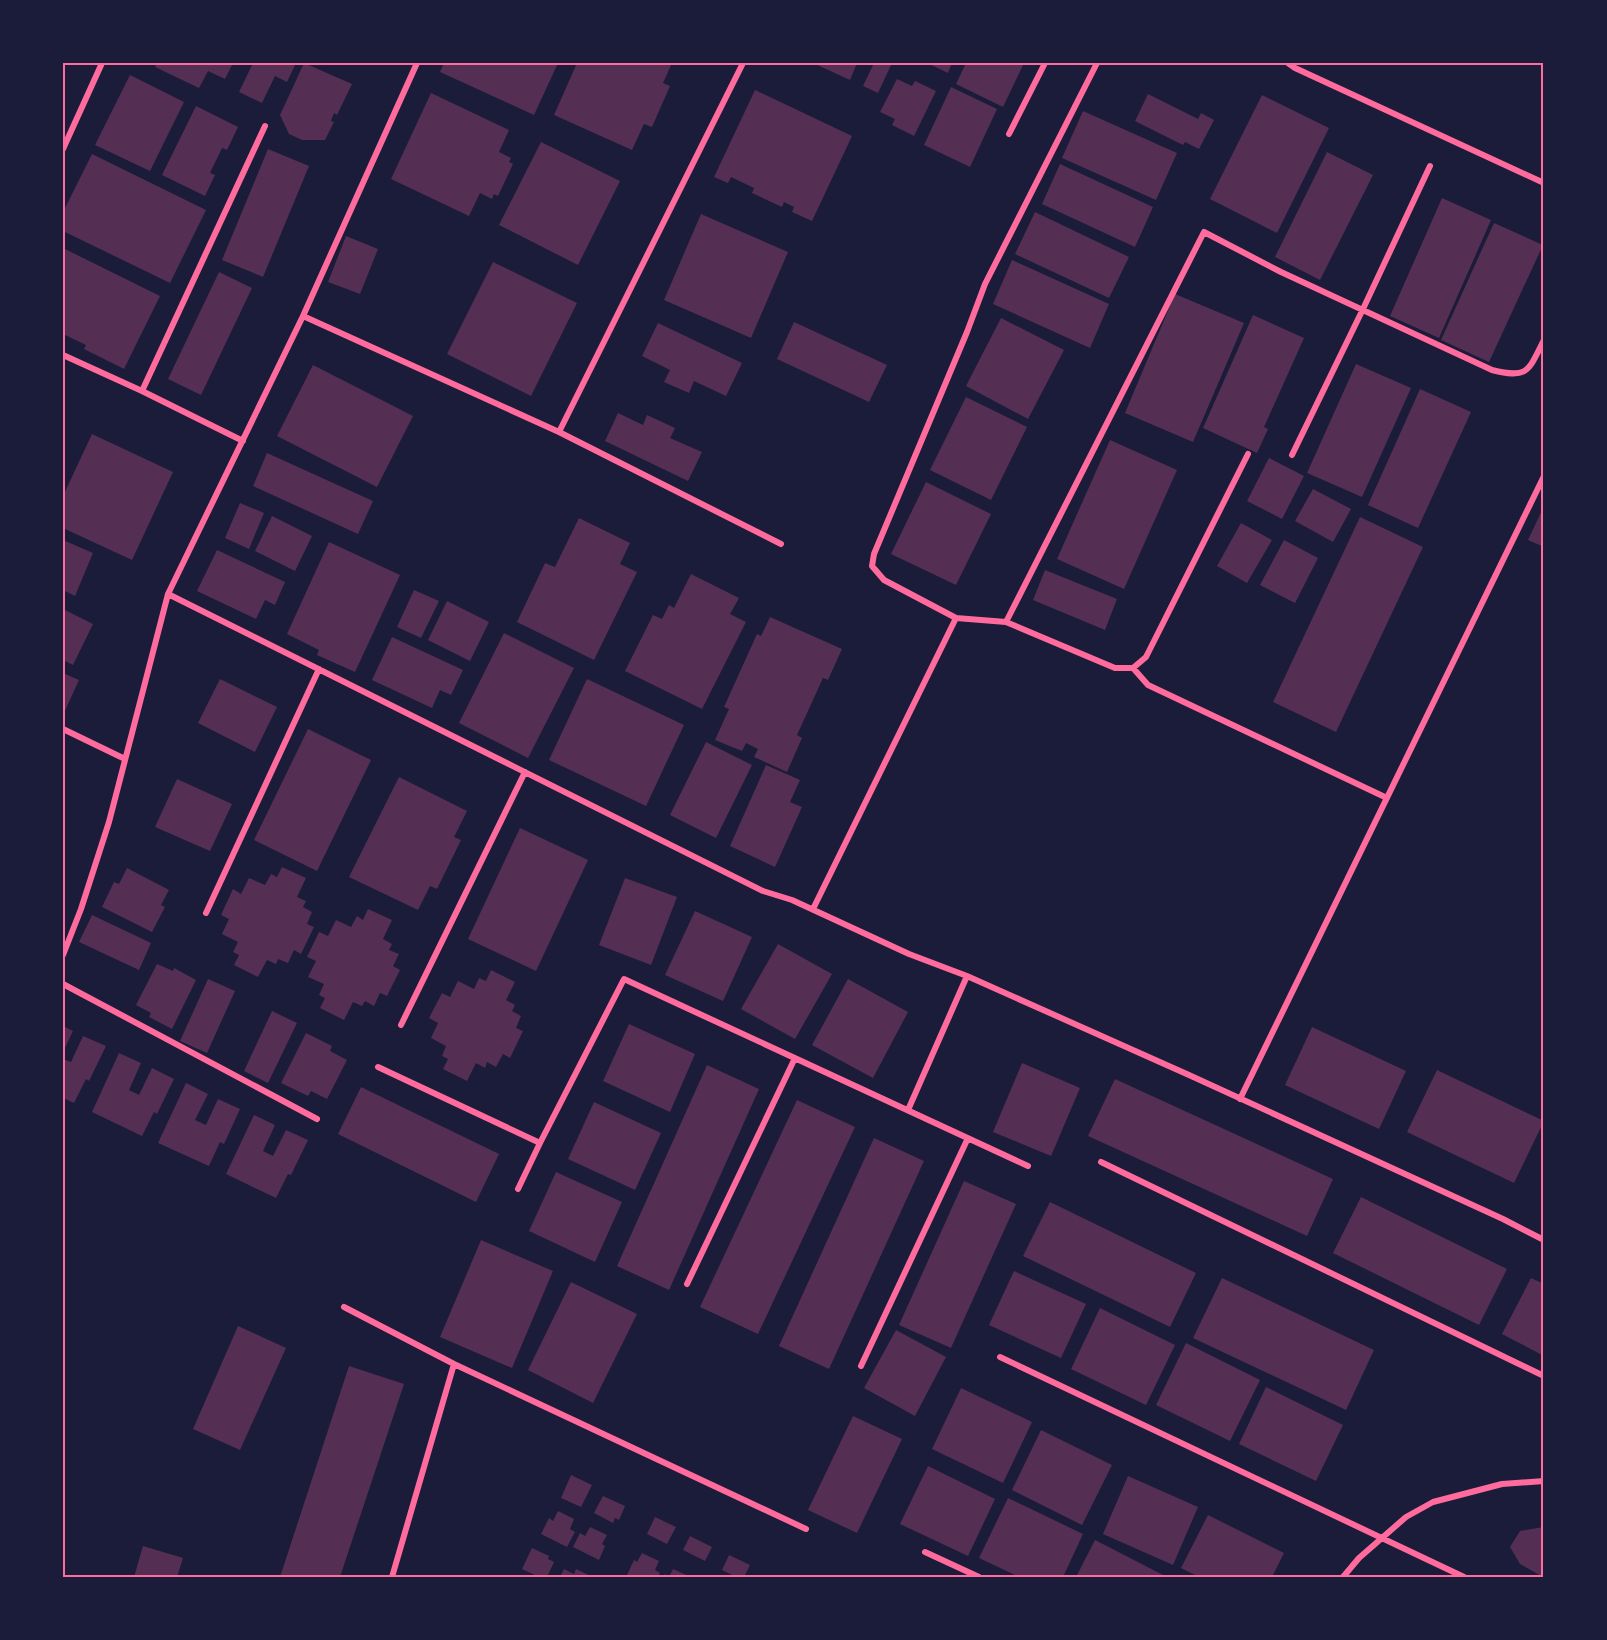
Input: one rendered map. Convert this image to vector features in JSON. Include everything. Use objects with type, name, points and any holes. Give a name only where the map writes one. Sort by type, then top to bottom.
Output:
[{"type":"street","points":[[63,149],[102,63]]},
{"type":"street","points":[[63,955],[81,909],[109,822],[168,594],[303,316],[417,63]]},
{"type":"street","points":[[559,432],[743,63]]},
{"type":"street","points":[[1009,134],[1045,63]]},
{"type":"street","points":[[1097,63],[985,284],[967,332],[882,531],[872,566],[884,580],[956,618],[1006,622],[1115,668],[1133,668],[1146,657],[1248,454]]},
{"type":"street","points":[[1288,63],[1544,183]]},
{"type":"street","points":[[142,391],[265,126]]},
{"type":"street","points":[[1292,455],[1430,166]]},
{"type":"street","points":[[1006,622],[1204,232],[1281,272],[1492,370],[1511,375],[1523,372],[1530,367],[1544,340]]},
{"type":"street","points":[[303,316],[559,432],[780,544]]},
{"type":"street","points":[[63,356],[142,391],[243,441]]},
{"type":"street","points":[[1240,1099],[1544,476]]},
{"type":"street","points":[[168,594],[764,891],[792,900],[909,954],[967,976],[1544,1240]]},
{"type":"street","points":[[813,909],[956,618]]},
{"type":"street","points":[[1133,668],[1148,685],[1387,798]]},
{"type":"street","points":[[206,913],[319,669]]},
{"type":"street","points":[[63,729],[125,759]]},
{"type":"street","points":[[401,1025],[525,772]]},
{"type":"street","points":[[908,1110],[967,976]]},
{"type":"street","points":[[518,1189],[624,979],[1028,1166]]},
{"type":"street","points":[[63,984],[317,1119]]},
{"type":"street","points":[[687,1284],[795,1058]]},
{"type":"street","points":[[378,1067],[540,1143]]},
{"type":"street","points":[[861,1366],[968,1138]]},
{"type":"street","points":[[1101,1162],[1544,1376]]},
{"type":"street","points":[[344,1307],[454,1364],[806,1529]]},
{"type":"street","points":[[1000,1357],[1464,1577]]},
{"type":"street","points":[[392,1577],[454,1364]]},
{"type":"street","points":[[1342,1577],[1359,1558],[1406,1517],[1433,1502],[1502,1484],[1544,1481]]},
{"type":"street","points":[[925,1552],[979,1577]]},
{"type":"building","points":[[157,63],[233,63],[225,79],[208,71],[199,88],[155,67]]},
{"type":"building","points":[[253,63],[296,63],[287,82],[275,76],[262,103],[239,92]]},
{"type":"building","points":[[304,63],[352,84],[337,115],[334,113],[331,121],[334,122],[325,140],[302,140],[289,134],[280,115]]},
{"type":"building","points":[[444,63],[558,63],[534,115],[440,72]]},
{"type":"building","points":[[577,63],[672,63],[663,83],[670,86],[652,127],[644,124],[632,150],[554,115]]},
{"type":"building","points":[[813,63],[857,63],[850,80]]},
{"type":"building","points":[[874,63],[892,63],[878,93],[863,86]]},
{"type":"building","points":[[927,63],[952,63],[948,73]]},
{"type":"building","points":[[966,63],[1024,63],[1003,107],[956,84]]},
{"type":"building","points":[[130,75],[184,102],[150,171],[95,145]]},
{"type":"building","points":[[897,79],[912,86],[915,81],[936,91],[914,136],[892,125],[895,119],[880,112]]},
{"type":"building","points":[[951,87],[997,109],[970,167],[924,145]]},
{"type":"building","points":[[755,90],[852,136],[812,221],[792,212],[794,207],[784,202],[782,207],[752,193],[754,188],[731,177],[728,183],[714,177]]},
{"type":"building","points":[[431,93],[509,130],[499,152],[511,158],[509,162],[513,164],[498,196],[494,194],[492,199],[480,193],[469,216],[391,179]]},
{"type":"building","points":[[1148,94],[1198,119],[1201,113],[1214,120],[1199,149],[1185,142],[1183,145],[1135,121]]},
{"type":"building","points":[[1262,95],[1329,128],[1277,233],[1210,199]]},
{"type":"building","points":[[196,106],[238,127],[227,150],[222,148],[210,173],[215,175],[205,196],[162,175]]},
{"type":"building","points":[[1083,111],[1177,153],[1156,200],[1062,158]]},
{"type":"building","points":[[541,142],[620,181],[578,265],[499,225]]},
{"type":"building","points":[[268,149],[309,166],[263,277],[222,260]]},
{"type":"building","points":[[1327,152],[1373,175],[1320,280],[1275,257]]},
{"type":"building","points":[[92,154],[206,210],[170,283],[63,231],[63,212]]},
{"type":"building","points":[[1060,164],[1153,207],[1135,247],[1042,204]]},
{"type":"building","points":[[1442,198],[1491,220],[1439,338],[1390,316]]},
{"type":"building","points":[[1035,212],[1129,257],[1109,298],[1015,254]]},
{"type":"building","points":[[701,214],[788,252],[751,338],[664,300]]},
{"type":"building","points":[[1494,223],[1543,245],[1489,362],[1441,340]]},
{"type":"building","points":[[346,236],[378,249],[360,294],[328,282]]},
{"type":"building","points":[[63,248],[160,296],[124,369],[84,349],[86,345],[63,334]]},
{"type":"building","points":[[1012,260],[1109,304],[1090,348],[993,304]]},
{"type":"building","points":[[493,262],[577,303],[531,396],[447,354]]},
{"type":"building","points":[[219,272],[252,288],[201,395],[168,379]]},
{"type":"building","points":[[1175,294],[1244,323],[1193,442],[1125,413]]},
{"type":"building","points":[[1253,315],[1304,338],[1264,427],[1268,429],[1257,453],[1203,428]]},
{"type":"building","points":[[1001,318],[1064,350],[1028,419],[966,386]]},
{"type":"building","points":[[794,322],[887,365],[869,402],[777,359]]},
{"type":"building","points":[[658,323],[742,363],[726,396],[694,381],[689,393],[664,382],[670,370],[642,356]]},
{"type":"building","points":[[1356,364],[1411,388],[1362,497],[1307,473]]},
{"type":"building","points":[[313,365],[413,416],[377,487],[277,436]]},
{"type":"building","points":[[1420,389],[1471,412],[1418,528],[1368,505]]},
{"type":"building","points":[[966,397],[1027,427],[991,500],[930,470]]},
{"type":"building","points":[[618,413],[643,425],[647,415],[675,428],[670,438],[702,452],[688,481],[605,441]]},
{"type":"building","points":[[92,434],[173,472],[132,560],[63,528],[63,496]]},
{"type":"building","points":[[1110,440],[1177,470],[1124,589],[1057,559]]},
{"type":"building","points":[[267,453],[373,501],[358,534],[253,486]]},
{"type":"building","points":[[1269,458],[1304,476],[1282,519],[1247,501]]},
{"type":"building","points":[[926,482],[991,514],[956,585],[891,554]]},
{"type":"building","points":[[1313,489],[1351,509],[1333,542],[1295,521]]},
{"type":"building","points":[[240,503],[264,513],[249,549],[225,538]]},
{"type":"building","points":[[1544,506],[1544,547],[1528,540]]},
{"type":"building","points":[[272,516],[312,536],[295,571],[255,551]]},
{"type":"building","points":[[1360,517],[1423,547],[1336,732],[1273,702]]},
{"type":"building","points":[[579,518],[630,543],[620,564],[637,572],[594,660],[517,622],[545,563],[555,567]]},
{"type":"building","points":[[1241,523],[1272,540],[1247,583],[1217,566]]},
{"type":"building","points":[[63,540],[93,553],[75,596],[63,590]]},
{"type":"building","points":[[1284,540],[1318,558],[1295,603],[1260,585]]},
{"type":"building","points":[[329,542],[400,575],[355,672],[317,655],[319,650],[287,634]]},
{"type":"building","points":[[217,550],[285,582],[275,605],[265,600],[256,619],[197,591]]},
{"type":"building","points":[[1045,570],[1117,599],[1105,630],[1033,600]]},
{"type":"building","points":[[691,574],[739,598],[730,614],[746,622],[702,709],[625,671],[653,615],[662,619],[669,605],[674,608]]},
{"type":"building","points":[[414,590],[439,601],[421,638],[397,627]]},
{"type":"building","points":[[447,601],[489,622],[470,661],[428,640]]},
{"type":"building","points":[[63,609],[93,624],[73,665],[63,660]]},
{"type":"building","points":[[770,617],[842,649],[828,680],[823,678],[797,735],[802,738],[787,772],[754,757],[758,749],[746,743],[742,751],[715,740],[729,709],[724,707],[757,634],[761,636]]},
{"type":"building","points":[[504,633],[574,668],[528,758],[459,723]]},
{"type":"building","points":[[392,637],[463,670],[451,695],[440,690],[432,708],[372,680]]},
{"type":"building","points":[[63,673],[79,680],[63,715]]},
{"type":"building","points":[[220,679],[277,707],[255,752],[198,723]]},
{"type":"building","points":[[587,679],[684,725],[646,806],[549,760]]},
{"type":"building","points":[[308,729],[371,760],[317,871],[254,840]]},
{"type":"building","points":[[706,742],[752,765],[716,838],[670,815]]},
{"type":"building","points":[[766,765],[800,780],[790,802],[802,807],[775,867],[730,846]]},
{"type":"building","points":[[399,777],[467,811],[454,837],[461,840],[437,889],[430,886],[418,910],[349,877]]},
{"type":"building","points":[[177,779],[232,804],[210,851],[155,827]]},
{"type":"building","points":[[520,828],[588,860],[536,971],[468,939]]},
{"type":"building","points":[[282,867],[306,878],[297,897],[306,901],[303,907],[312,912],[307,924],[314,927],[301,954],[294,950],[288,963],[278,959],[276,964],[267,960],[258,977],[234,965],[239,955],[233,952],[238,942],[222,934],[229,919],[221,915],[233,889],[241,894],[249,878],[265,885],[271,874],[277,877]]},
{"type":"building","points":[[127,868],[169,890],[161,905],[165,907],[152,932],[102,907],[114,882],[119,884]]},
{"type":"building","points":[[625,878],[677,897],[651,965],[599,945]]},
{"type":"building","points":[[368,909],[392,920],[383,939],[392,944],[389,950],[399,954],[393,966],[400,970],[387,996],[380,993],[374,1006],[365,1001],[362,1006],[353,1002],[344,1020],[320,1008],[325,998],[319,995],[324,984],[308,977],[316,961],[307,957],[319,932],[328,936],[336,920],[351,927],[357,916],[363,920]]},
{"type":"building","points":[[695,911],[752,937],[723,1001],[665,975]]},
{"type":"building","points":[[92,915],[151,943],[139,970],[79,942]]},
{"type":"building","points":[[778,944],[832,974],[795,1039],[741,1009]]},
{"type":"building","points":[[157,964],[173,971],[174,968],[196,980],[172,1029],[149,1017],[151,1013],[136,1005]]},
{"type":"building","points":[[491,970],[515,982],[506,1000],[515,1005],[512,1011],[521,1016],[516,1028],[523,1031],[510,1058],[503,1054],[496,1067],[487,1062],[485,1068],[476,1063],[467,1081],[443,1069],[448,1059],[442,1056],[446,1046],[431,1038],[438,1023],[429,1018],[442,993],[450,997],[458,981],[474,989],[479,978],[486,981]]},
{"type":"building","points":[[208,979],[235,991],[207,1053],[180,1041]]},
{"type":"building","points":[[848,979],[908,1012],[873,1078],[812,1045]]},
{"type":"building","points":[[272,1011],[297,1023],[268,1083],[244,1071]]},
{"type":"building","points":[[629,1024],[695,1054],[670,1112],[603,1081]]},
{"type":"building","points":[[63,1026],[73,1031],[63,1052]]},
{"type":"building","points":[[1312,1027],[1406,1071],[1379,1129],[1285,1085]]},
{"type":"building","points":[[306,1033],[332,1046],[330,1051],[347,1060],[327,1099],[311,1091],[308,1096],[281,1083]]},
{"type":"building","points":[[83,1036],[106,1046],[89,1081],[86,1079],[74,1103],[63,1098],[63,1059],[71,1062]]},
{"type":"building","points":[[119,1053],[141,1063],[129,1090],[139,1095],[152,1068],[174,1079],[157,1114],[154,1112],[142,1136],[92,1112]]},
{"type":"building","points":[[1022,1063],[1080,1088],[1051,1156],[993,1132]]},
{"type":"building","points":[[707,1065],[759,1089],[669,1290],[617,1266]]},
{"type":"building","points":[[1437,1070],[1544,1121],[1514,1183],[1407,1132]]},
{"type":"building","points":[[1115,1079],[1333,1179],[1307,1236],[1088,1136]]},
{"type":"building","points":[[186,1083],[208,1094],[195,1120],[206,1125],[218,1099],[240,1109],[224,1144],[220,1142],[209,1166],[158,1143]]},
{"type":"building","points":[[361,1087],[499,1154],[476,1202],[338,1134]]},
{"type":"building","points":[[797,1100],[855,1127],[758,1334],[700,1307]]},
{"type":"building","points":[[594,1102],[661,1133],[635,1190],[568,1159]]},
{"type":"building","points":[[254,1115],[275,1125],[263,1151],[273,1156],[286,1130],[308,1140],[291,1175],[288,1174],[276,1198],[226,1174]]},
{"type":"building","points":[[874,1138],[924,1161],[829,1369],[779,1346]]},
{"type":"building","points":[[556,1172],[622,1202],[595,1262],[529,1231]]},
{"type":"building","points":[[964,1181],[1016,1204],[951,1348],[899,1325]]},
{"type":"building","points":[[1361,1197],[1507,1269],[1479,1325],[1333,1253]]},
{"type":"building","points":[[1050,1202],[1196,1273],[1170,1327],[1023,1256]]},
{"type":"building","points":[[481,1240],[553,1271],[512,1368],[440,1337]]},
{"type":"building","points":[[1014,1271],[1086,1304],[1061,1358],[989,1325]]},
{"type":"building","points":[[1222,1278],[1374,1350],[1346,1410],[1193,1338]]},
{"type":"building","points":[[1531,1278],[1544,1284],[1544,1356],[1502,1334]]},
{"type":"building","points":[[571,1282],[637,1314],[593,1403],[528,1370]]},
{"type":"building","points":[[1100,1308],[1175,1345],[1146,1405],[1071,1369]]},
{"type":"building","points":[[238,1326],[286,1348],[240,1450],[193,1429]]},
{"type":"building","points":[[896,1330],[946,1357],[915,1416],[864,1388]]},
{"type":"building","points":[[1186,1343],[1260,1380],[1230,1441],[1156,1405]]},
{"type":"building","points":[[349,1366],[404,1384],[340,1577],[280,1577]]},
{"type":"building","points":[[1266,1387],[1343,1425],[1316,1481],[1239,1444]]},
{"type":"building","points":[[961,1388],[1032,1422],[1003,1483],[932,1449]]},
{"type":"building","points":[[853,1416],[902,1439],[857,1533],[808,1510]]},
{"type":"building","points":[[1041,1430],[1112,1465],[1082,1525],[1012,1490]]},
{"type":"building","points":[[928,1466],[995,1499],[968,1556],[900,1524]]},
{"type":"building","points":[[571,1475],[592,1485],[581,1507],[561,1498]]},
{"type":"building","points":[[1128,1476],[1198,1507],[1173,1565],[1103,1534]]},
{"type":"building","points":[[603,1496],[625,1506],[619,1520],[615,1518],[613,1523],[594,1513]]},
{"type":"building","points":[[1008,1498],[1083,1534],[1063,1577],[1019,1577],[979,1558]]},
{"type":"building","points":[[558,1511],[574,1519],[570,1529],[575,1532],[567,1547],[541,1534],[549,1518],[553,1521]]},
{"type":"building","points":[[1208,1515],[1284,1553],[1272,1577],[1199,1577],[1181,1568]]},
{"type":"building","points":[[655,1517],[676,1527],[667,1544],[647,1534]]},
{"type":"building","points":[[590,1527],[607,1535],[602,1544],[605,1546],[599,1560],[573,1547],[580,1533],[585,1536]]},
{"type":"building","points":[[1544,1527],[1543,1577],[1520,1564],[1510,1547],[1520,1531]]},
{"type":"building","points":[[690,1536],[712,1547],[705,1561],[683,1550]]},
{"type":"building","points":[[1095,1540],[1167,1577],[1076,1577]]},
{"type":"building","points":[[143,1546],[183,1558],[177,1577],[134,1577]]},
{"type":"building","points":[[532,1548],[549,1556],[548,1559],[554,1562],[547,1577],[539,1577],[522,1569]]},
{"type":"building","points":[[642,1553],[659,1561],[655,1570],[660,1573],[658,1577],[627,1575],[634,1560],[637,1562]]},
{"type":"building","points":[[729,1555],[750,1565],[744,1577],[736,1577],[722,1570]]},
{"type":"building","points":[[564,1569],[574,1574],[576,1569],[593,1577],[560,1577]]},
{"type":"building","points":[[673,1569],[691,1577],[669,1577]]}]
